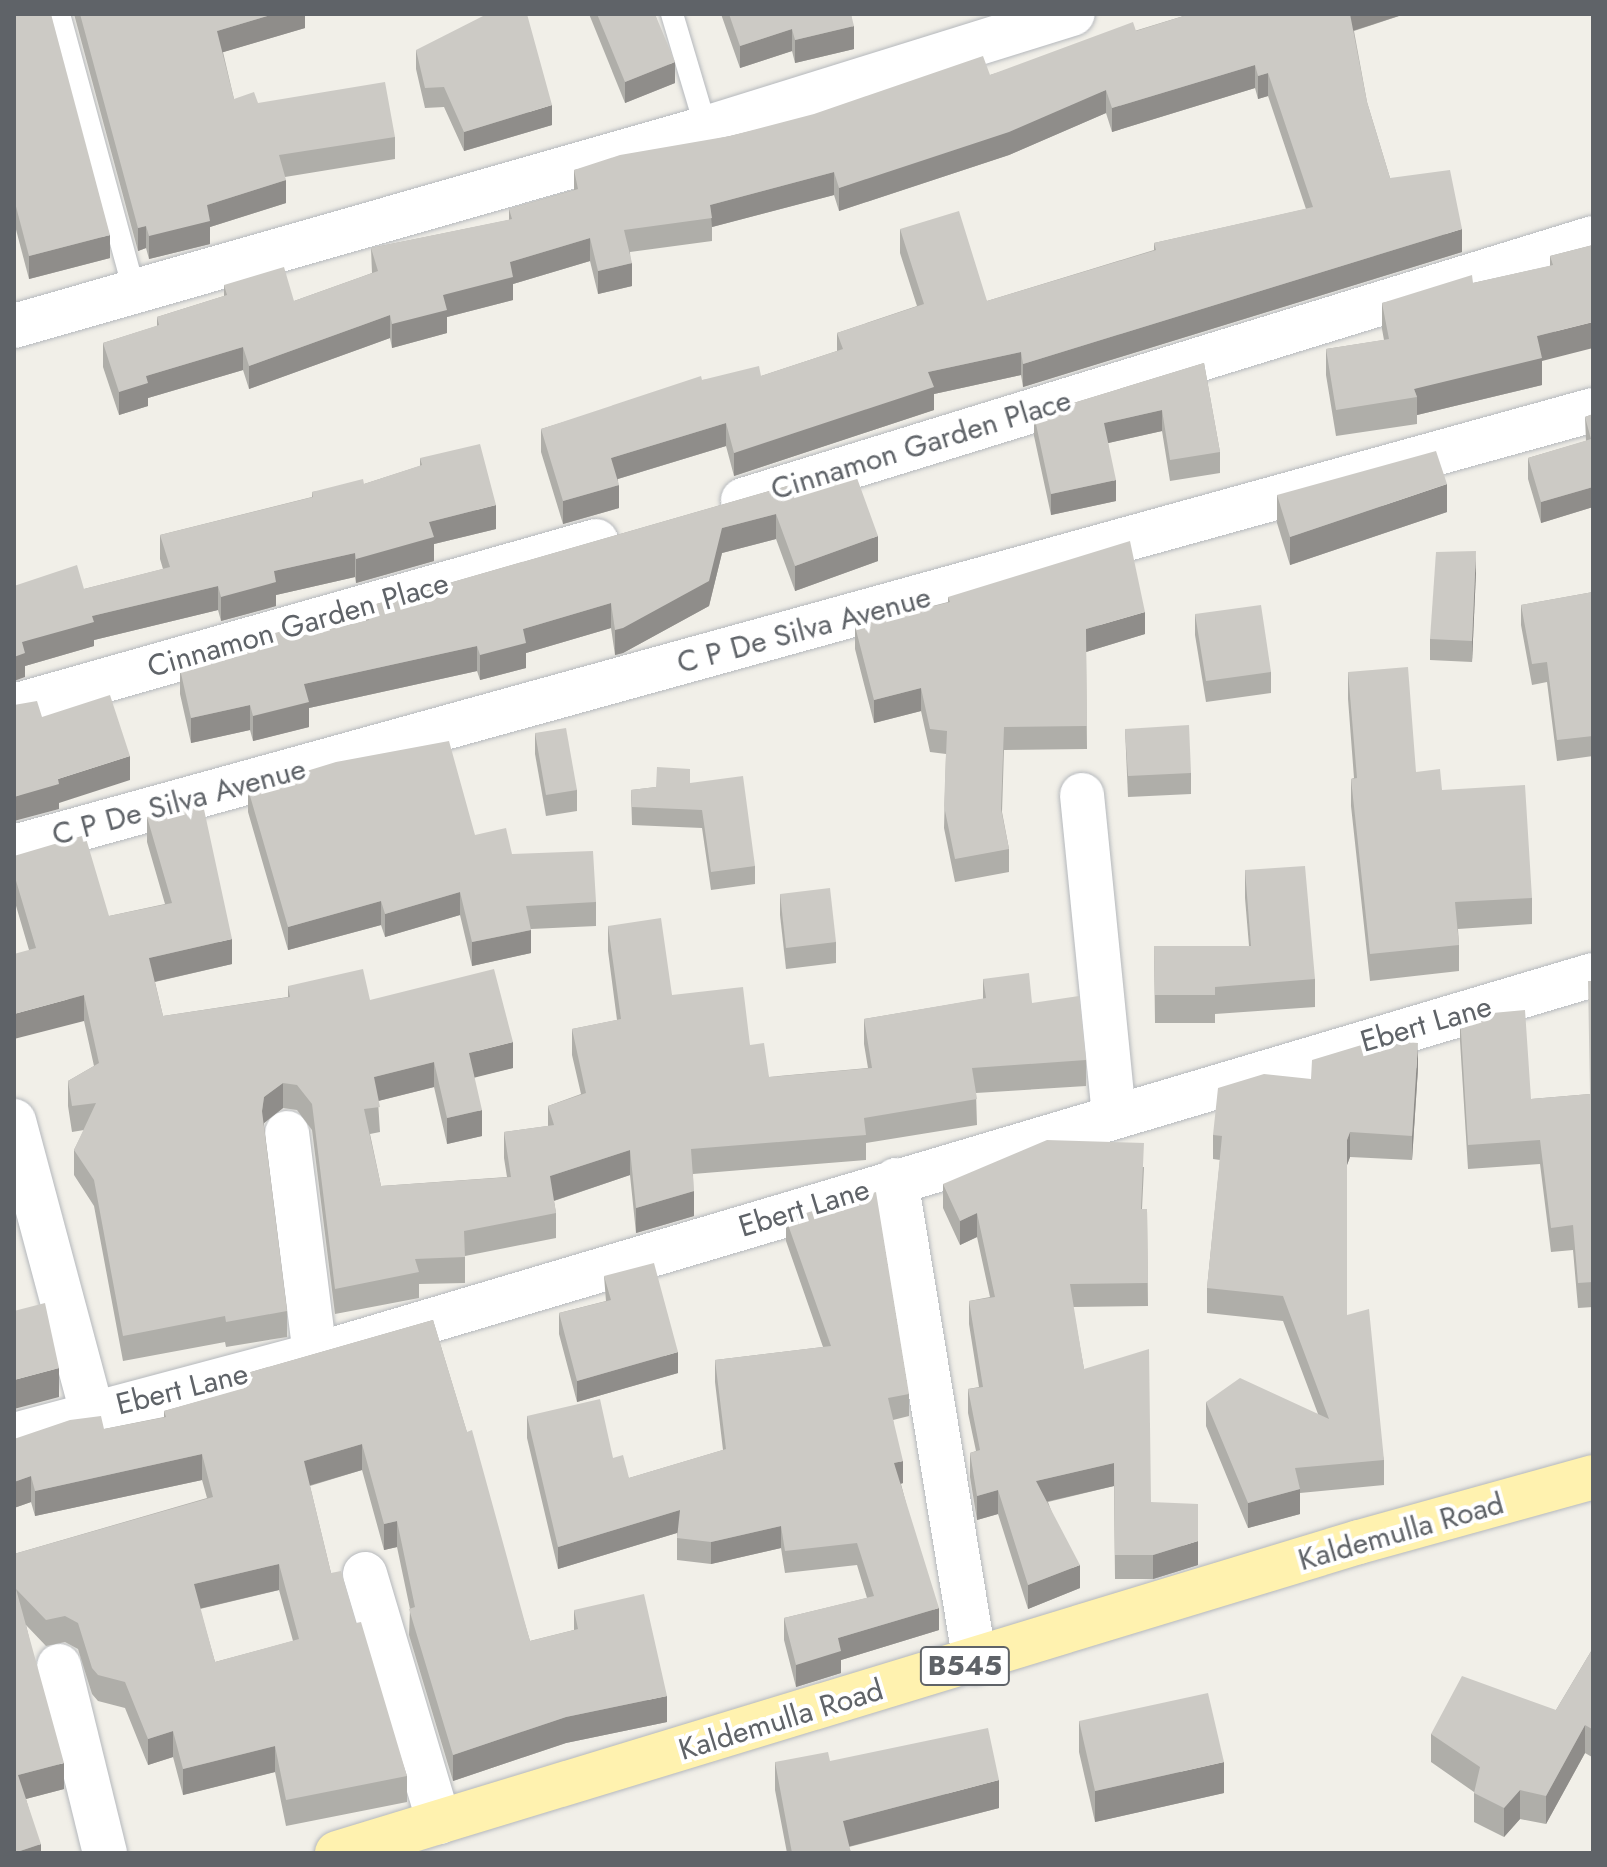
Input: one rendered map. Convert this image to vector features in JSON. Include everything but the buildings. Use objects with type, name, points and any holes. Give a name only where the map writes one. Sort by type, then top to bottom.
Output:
[{"type":"main road","name":"Kaldemulla Road","points":[[337,1853],[975,1663],[1359,1542],[1593,1477]]},
{"type":"street","points":[[14,326],[706,128],[1047,18]]},
{"type":"street","name":"Cinnamon Garden Place","points":[[711,509],[1593,238]]},
{"type":"street","name":"C P De Silva Avenue","points":[[14,847],[1593,410]]},
{"type":"street","name":"Cinnamon Garden Place","points":[[14,706],[635,530]]},
{"type":"street","points":[[1082,795],[1114,1114]]},
{"type":"street","name":"Ebert Lane","points":[[14,1435],[315,1355],[1114,1114],[1593,975]]},
{"type":"street","points":[[14,1121],[92,1412]]},
{"type":"street","points":[[287,1133],[315,1355]]},
{"type":"street","points":[[896,1180],[975,1663]]},
{"type":"street","points":[[365,1574],[439,1822]]},
{"type":"street","points":[[59,1666],[105,1853]]},
{"type":"lane","points":[[59,14],[134,291]]},
{"type":"lane","points":[[672,14],[706,128]]}]
